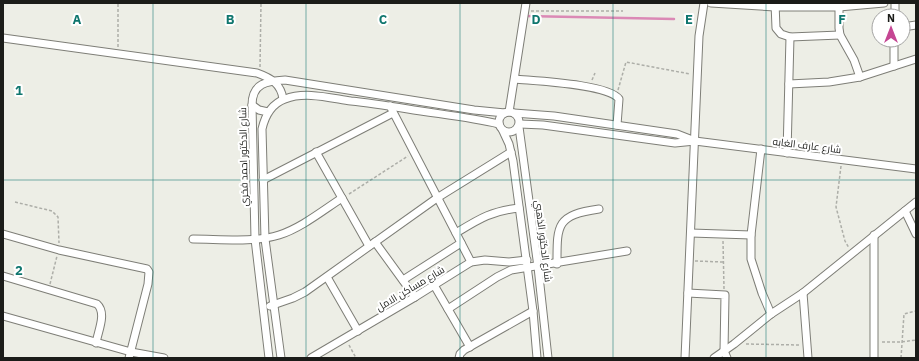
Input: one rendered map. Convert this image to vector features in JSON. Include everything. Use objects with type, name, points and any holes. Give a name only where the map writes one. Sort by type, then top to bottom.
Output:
[{"type":"street","points":[[509,112],[526,3]]},
{"type":"street","points":[[685,358],[700,31],[704,3]]},
{"type":"street","points":[[711,3],[775,5],[884,3]]},
{"type":"street","points":[[775,5],[776,28],[777,31],[785,37],[840,35]]},
{"type":"street","points":[[839,5],[840,35],[854,60],[860,77]]},
{"type":"street","points":[[788,153],[790,37]]},
{"type":"street","points":[[3,38],[260,74],[272,80],[280,89],[283,99]]},
{"type":"street","points":[[894,48],[894,66]]},
{"type":"street","points":[[789,84],[829,82],[860,77],[916,60]]},
{"type":"street","points":[[515,79],[602,89],[616,95],[620,102],[617,125]]},
{"type":"street","points":[[272,80],[285,80],[474,110],[509,112],[517,115],[519,125],[516,130],[510,133],[503,131],[499,124],[501,115],[509,112]]},
{"type":"street","name":"شارع الدكتور احمد فخري","points":[[269,358],[255,239],[252,105],[254,93],[257,88],[272,80]]},
{"type":"street","points":[[252,105],[259,110],[268,112],[283,99],[315,96],[391,109],[499,124]]},
{"type":"street","points":[[391,109],[471,262]]},
{"type":"street","points":[[263,180],[316,152],[391,109]]},
{"type":"street","name":"شارع الدكتور احمد فخري","points":[[268,112],[262,129],[265,239],[281,358]]},
{"type":"street","name":"شارع عارف الغابه","points":[[509,112],[554,116],[677,134],[695,141]]},
{"type":"street","name":"شارع عارف الغابه","points":[[519,125],[542,125],[675,143],[695,141],[916,169]]},
{"type":"street","name":"شارع الدكتور الذهبي","points":[[519,125],[538,266],[548,358]]},
{"type":"street","name":"شارع الدكتور الذهبي","points":[[503,131],[511,152],[527,260],[537,358]]},
{"type":"street","points":[[761,149],[751,235],[751,259],[762,293],[771,314]]},
{"type":"street","points":[[316,152],[342,198],[372,244],[403,280],[415,297]]},
{"type":"street","points":[[264,308],[293,298],[326,277],[437,198],[511,152]]},
{"type":"street","points":[[193,239],[265,239],[280,235],[294,229],[342,198]]},
{"type":"street","points":[[714,358],[771,314],[803,292],[916,202]]},
{"type":"street","points":[[456,233],[489,214],[519,208]]},
{"type":"street","points":[[557,264],[557,237],[559,227],[572,216],[598,209]]},
{"type":"street","points":[[905,211],[916,234]]},
{"type":"street","points":[[691,233],[751,235]]},
{"type":"street","points":[[3,234],[59,250],[148,270],[148,284],[130,355]]},
{"type":"street","points":[[874,235],[874,358]]},
{"type":"street","points":[[403,280],[461,243]]},
{"type":"street","points":[[448,310],[504,273],[511,270],[557,264],[627,251]]},
{"type":"street","name":"شارع مساكن الامل","points":[[311,358],[415,297],[471,262],[485,260],[509,262],[527,260]]},
{"type":"street","points":[[3,276],[88,300],[100,306],[102,315],[96,343]]},
{"type":"street","points":[[326,277],[358,330]]},
{"type":"street","points":[[434,285],[470,347]]},
{"type":"street","points":[[803,292],[808,358]]},
{"type":"street","points":[[688,293],[724,295],[724,351],[727,358]]},
{"type":"street","points":[[459,358],[460,354],[464,350],[533,311]]},
{"type":"street","points":[[3,316],[96,343],[130,355],[164,358]]},
{"type":"path","points":[[118,3],[118,55]]},
{"type":"path","points":[[260,74],[261,3]]},
{"type":"path","points":[[525,11],[623,10]]},
{"type":"path","points":[[616,95],[626,62],[698,75]]},
{"type":"path","points":[[342,198],[414,152]]},
{"type":"path","points":[[842,160],[836,207],[844,241],[852,253]]},
{"type":"path","points":[[15,202],[52,211],[58,217],[59,250],[48,289]]},
{"type":"path","points":[[723,234],[724,295]]},
{"type":"path","points":[[689,261],[723,262]]},
{"type":"path","points":[[901,358],[904,314],[916,311]]},
{"type":"path","points":[[345,338],[356,358]]},
{"type":"path","points":[[874,343],[916,340]]},
{"type":"path","points":[[734,344],[808,345]]},
{"type":"waterway","points":[[525,16],[674,19]]}]
